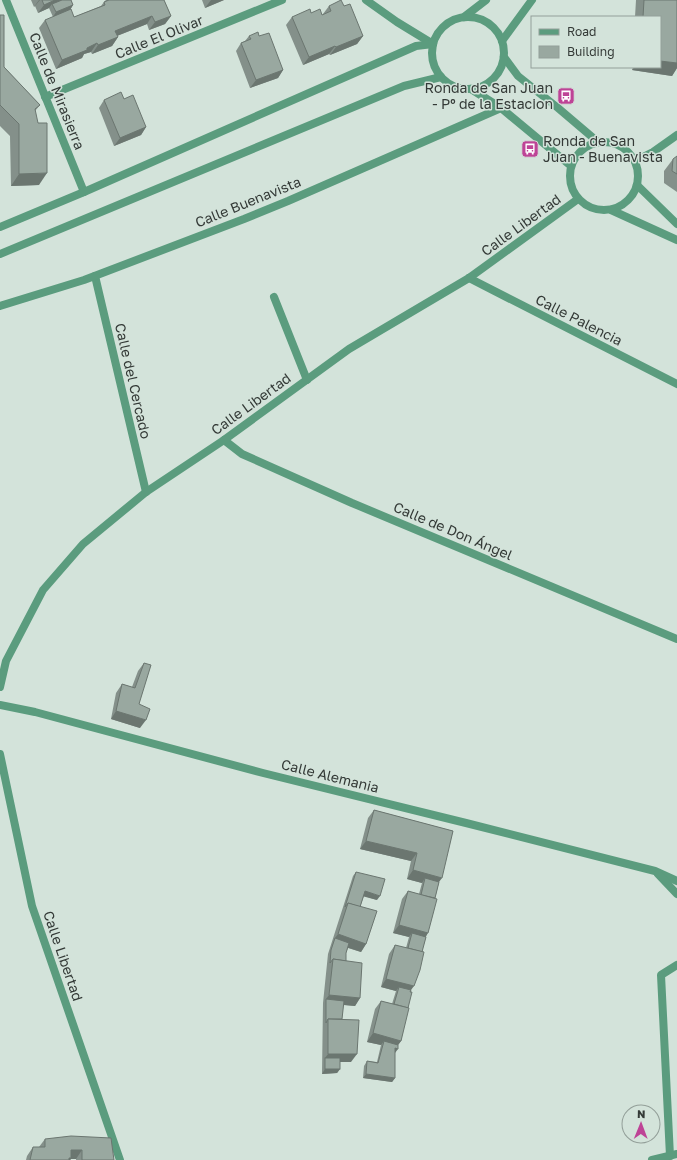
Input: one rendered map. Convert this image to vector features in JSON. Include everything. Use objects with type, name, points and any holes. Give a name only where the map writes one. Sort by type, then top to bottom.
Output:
[{"type":"street","name":"Calle de Mirasierra","points":[[6,0],[84,192]]},
{"type":"street","name":"Calle El Olivar","points":[[45,97],[282,0]]},
{"type":"street","points":[[366,0],[397,22],[433,44]]},
{"type":"street","points":[[464,17],[486,0]]},
{"type":"street","points":[[502,41],[532,0]]},
{"type":"street","points":[[464,17],[487,22],[496,30],[502,41],[504,49],[501,69],[493,79],[483,86],[471,89],[460,88],[450,84],[441,77],[433,62],[433,44],[437,34],[444,25],[454,19],[464,17]]},
{"type":"street","points":[[0,227],[84,192],[416,46],[433,44]]},
{"type":"street","points":[[504,57],[518,76],[598,142]]},
{"type":"street","points":[[0,254],[404,86],[441,77]]},
{"type":"street","points":[[471,89],[501,108],[571,166]]},
{"type":"street","name":"Calle Buenavista","points":[[0,306],[95,276],[288,201],[501,108]]},
{"type":"street","points":[[635,161],[653,152],[677,135]]},
{"type":"street","points":[[598,142],[614,143],[628,152],[635,161],[638,173],[637,185],[631,198],[622,206],[611,210],[598,210],[587,206],[578,199],[573,192],[570,180],[571,166],[577,155],[585,148],[598,142]]},
{"type":"street","points":[[637,185],[677,224]]},
{"type":"street","name":"Calle Libertad","points":[[0,687],[6,661],[43,590],[83,544],[146,492],[224,440],[349,349],[469,278],[578,199]]},
{"type":"street","points":[[611,210],[677,240]]},
{"type":"street","name":"Calle del Cercado","points":[[95,276],[146,492]]},
{"type":"street","name":"Calle Palencia","points":[[469,278],[677,384]]},
{"type":"street","points":[[274,297],[307,380]]},
{"type":"street","name":"Calle de Don Ángel","points":[[224,440],[242,454],[344,500],[677,639]]},
{"type":"street","name":"Calle Alemania","points":[[0,705],[35,712],[263,774],[459,821],[655,871],[677,881]]},
{"type":"street","name":"Calle Libertad","points":[[0,754],[32,906],[120,1160]]},
{"type":"street","points":[[655,871],[677,894]]},
{"type":"street","points":[[652,1160],[673,1155],[661,975],[677,965]]},
{"type":"building","points":[[42,0],[55,0],[44,5]]},
{"type":"building","points":[[62,0],[71,0],[73,5],[56,12],[52,4]]},
{"type":"building","points":[[109,0],[164,0],[171,16],[155,22],[152,16],[115,31],[118,37],[98,45],[97,43],[87,48],[87,50],[62,60],[45,20],[71,9],[74,17],[105,5],[104,2]]},
{"type":"building","points":[[341,0],[344,6],[350,4],[363,36],[309,57],[292,17],[310,9],[311,13],[320,9],[322,15],[331,11],[329,6]]},
{"type":"building","points":[[644,0],[677,0],[677,63],[661,61],[661,16],[643,16]]},
{"type":"building","points":[[0,15],[4,15],[4,67],[40,105],[35,109],[38,123],[47,123],[47,173],[19,174],[19,124],[0,105]]},
{"type":"building","points":[[258,32],[259,36],[269,33],[283,70],[256,80],[241,43],[251,39],[249,36]]},
{"type":"building","points":[[121,92],[124,99],[133,95],[146,127],[120,138],[104,100]]},
{"type":"building","points":[[677,156],[677,174],[672,171],[673,159]]},
{"type":"building","points":[[144,663],[151,665],[139,704],[150,709],[146,720],[116,711],[122,684],[135,688]]},
{"type":"building","points":[[374,810],[453,831],[442,878],[413,870],[417,853],[366,841]]},
{"type":"building","points":[[356,872],[385,879],[380,896],[365,891],[360,907],[348,903],[345,907]]},
{"type":"building","points":[[425,878],[439,882],[435,898],[421,895]]},
{"type":"building","points":[[408,891],[437,899],[428,933],[399,925]]},
{"type":"building","points":[[348,903],[377,911],[366,944],[338,934]]},
{"type":"building","points":[[412,933],[426,937],[422,952],[408,948]]},
{"type":"building","points":[[335,938],[349,943],[346,953],[346,961],[333,959],[330,963],[331,950]]},
{"type":"building","points":[[395,945],[424,952],[420,970],[414,986],[386,979]]},
{"type":"building","points":[[333,959],[362,963],[360,998],[329,995]]},
{"type":"building","points":[[399,987],[411,990],[410,992],[412,992],[408,1008],[394,1004]]},
{"type":"building","points":[[326,999],[344,1001],[342,1019],[328,1019],[326,1023]]},
{"type":"building","points":[[381,1001],[409,1008],[401,1041],[373,1033]]},
{"type":"building","points":[[328,1019],[359,1020],[357,1054],[328,1054]]},
{"type":"building","points":[[384,1041],[398,1045],[398,1049],[395,1048],[395,1078],[366,1074],[367,1061],[378,1063]]},
{"type":"building","points":[[325,1058],[340,1058],[340,1069],[325,1069]]},
{"type":"building","points":[[71,1136],[111,1138],[114,1160],[82,1160],[82,1150],[71,1150],[71,1158],[69,1158],[69,1160],[30,1160],[33,1147],[45,1147],[45,1139]]},
{"type":"place","name":"Ronda de San Juan - Pº de la Estacion","points":[[566,96]]},
{"type":"place","name":"Ronda de San Juan - Buenavista","points":[[530,149]]}]
